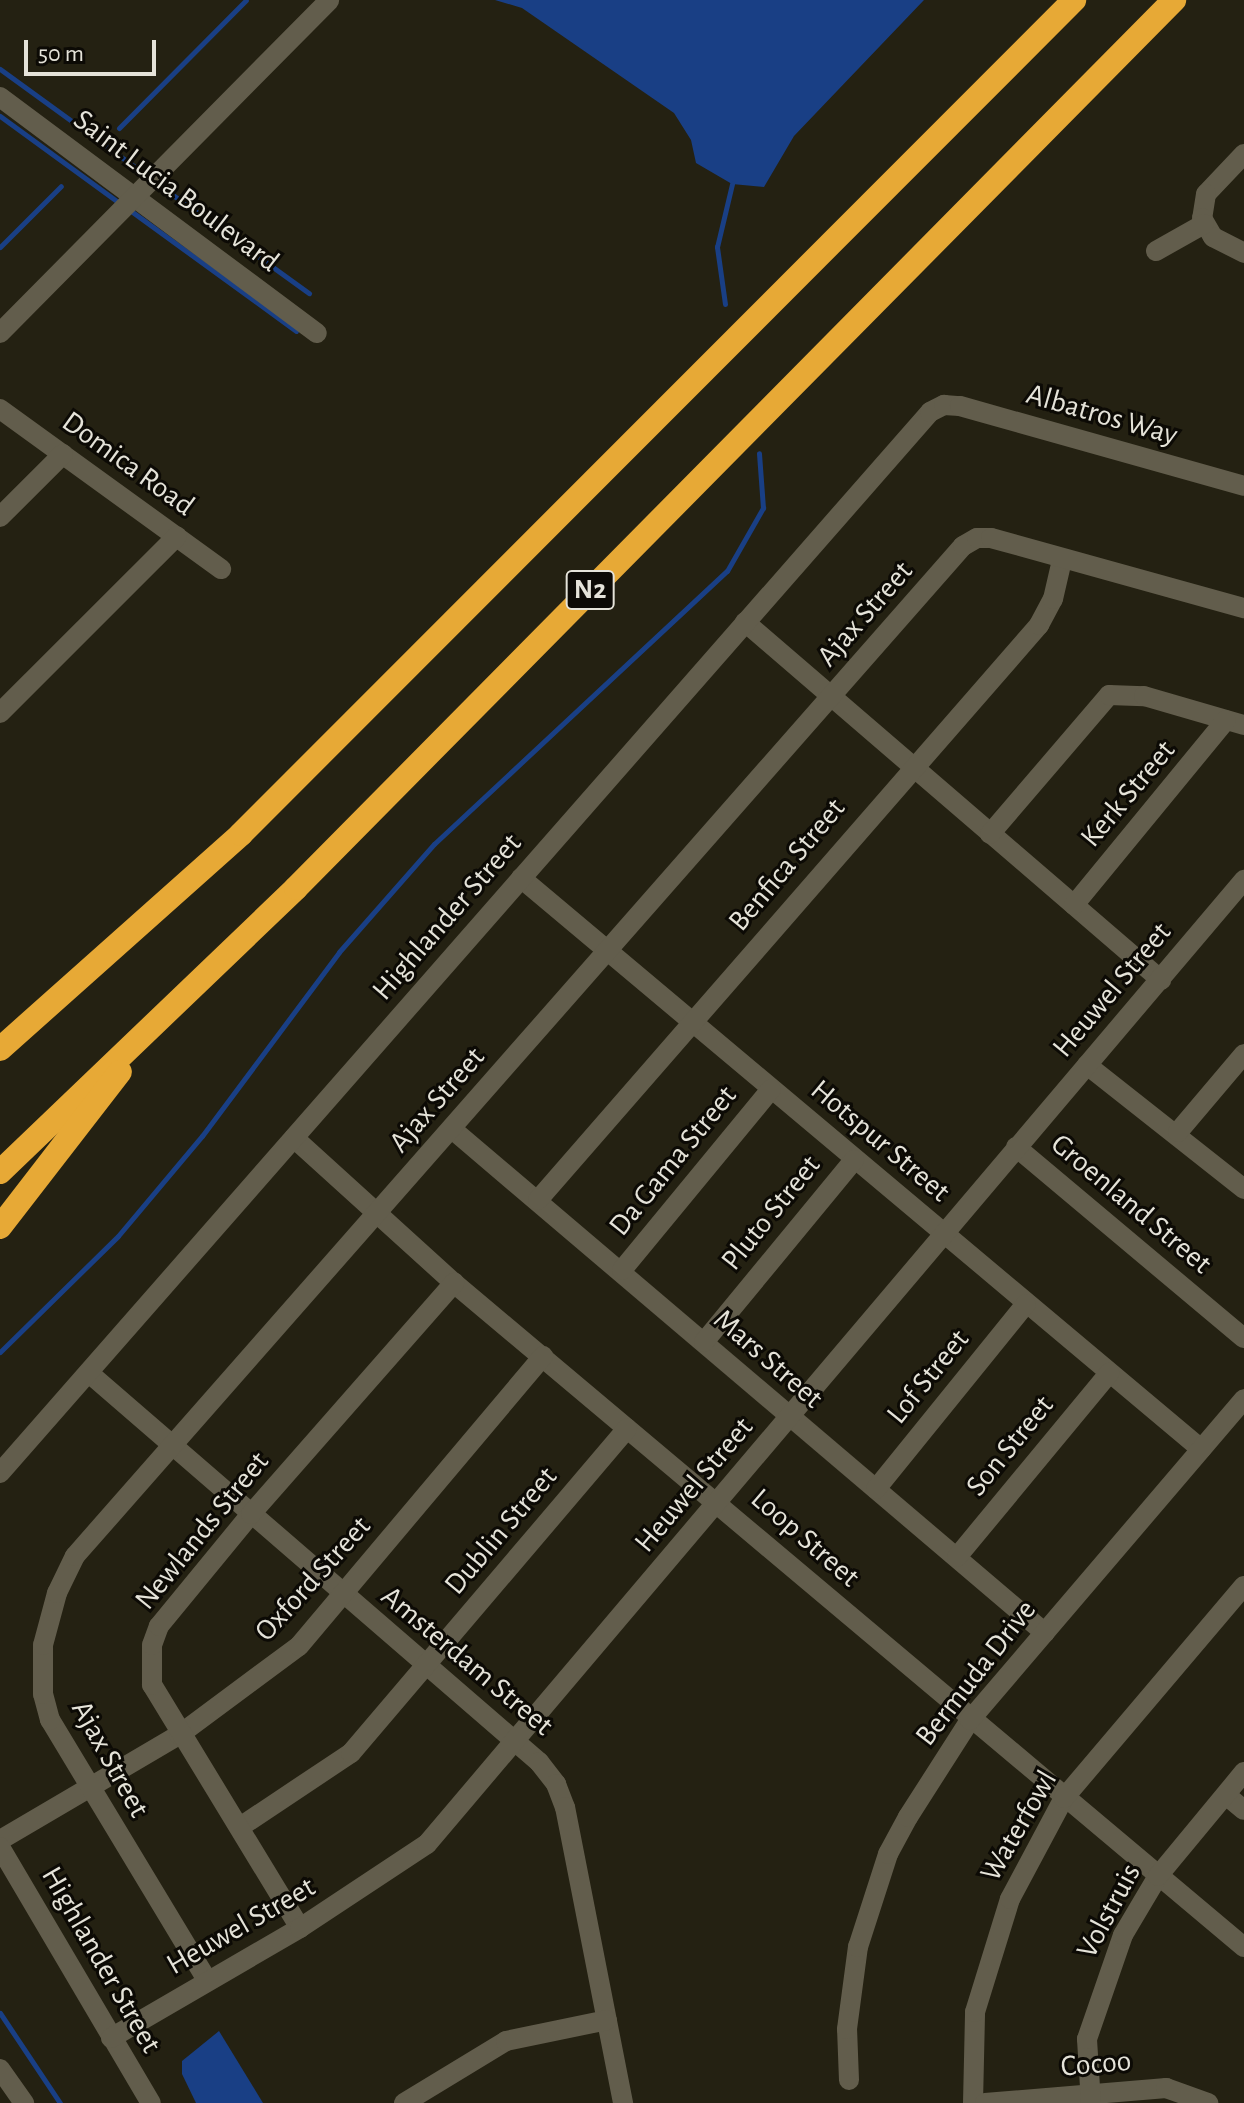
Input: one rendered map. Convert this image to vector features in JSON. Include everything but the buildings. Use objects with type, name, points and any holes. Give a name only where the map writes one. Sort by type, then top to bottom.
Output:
[{"type":"highway","name":"N2","points":[[0,1070],[193,874],[241,834],[1074,0]]},
{"type":"highway","name":"N2","points":[[0,1172],[307,876],[1174,0]]},
{"type":"highway","points":[[0,1049],[193,874]]},
{"type":"highway","points":[[0,1227],[175,1001]]},
{"type":"street","points":[[0,333],[329,0]]},
{"type":"street","name":"Saint Lucia Boulevard","points":[[0,97],[317,333]]},
{"type":"street","points":[[1244,154],[1206,194],[1204,224],[1222,244],[1244,253]]},
{"type":"street","points":[[1156,251],[1204,224]]},
{"type":"street","name":"Albatros Way","points":[[944,405],[1244,486]]},
{"type":"street","name":"Highlander Street","points":[[0,1473],[930,412],[944,405]]},
{"type":"street","name":"Domica Road","points":[[0,409],[221,569]]},
{"type":"street","points":[[0,517],[63,454]]},
{"type":"street","points":[[0,713],[177,536]]},
{"type":"street","name":"Ajax Street","points":[[207,1980],[50,1720],[40,1664],[48,1622],[75,1556],[970,542],[991,538],[1244,608]]},
{"type":"street","name":"Benfica Street","points":[[538,1200],[912,765],[1039,625],[1053,599],[1062,560]]},
{"type":"street","points":[[745,622],[1161,980]]},
{"type":"street","points":[[990,834],[1109,695],[1144,696],[1235,723]]},
{"type":"street","name":"Kerk Street","points":[[1074,905],[1235,723]]},
{"type":"street","name":"Hotspur Street","points":[[521,878],[1201,1449]]},
{"type":"street","name":"Heuwel Street","points":[[111,2038],[300,1928],[427,1844],[1244,880]]},
{"type":"street","points":[[1178,1132],[1244,1054]]},
{"type":"street","points":[[1087,1065],[1178,1132],[1244,1189]]},
{"type":"street","name":"Da Gama Street","points":[[622,1270],[771,1089]]},
{"type":"street","name":"Mars Street","points":[[452,1129],[622,1270],[790,1419],[1045,1633]]},
{"type":"street","name":"Loop Street","points":[[294,1138],[454,1283],[719,1503],[970,1720],[1244,1947]]},
{"type":"street","name":"Groenland Street","points":[[1016,1147],[1244,1338]]},
{"type":"street","name":"Pluto Street","points":[[704,1342],[854,1160]]},
{"type":"street","name":"Newlands Street","points":[[300,1928],[240,1827],[179,1735],[152,1685],[152,1645],[159,1626],[251,1514],[454,1283]]},
{"type":"street","name":"Lof Street","points":[[876,1489],[1026,1304]]},
{"type":"street","name":"Oxford Street","points":[[0,1840],[179,1735],[299,1646],[543,1356]]},
{"type":"street","name":"Amsterdam Street","points":[[89,1373],[425,1667],[539,1762],[565,1807],[623,2103]]},
{"type":"street","name":"Son Street","points":[[957,1557],[1109,1373]]},
{"type":"street","name":"Bermuda Drive","points":[[849,2080],[851,1981],[870,1903],[908,1817],[970,1720],[1244,1399]]},
{"type":"street","name":"Dublin Street","points":[[240,1827],[351,1753],[627,1429]]},
{"type":"street","name":"Waterfowl","points":[[973,2103],[975,2012],[1010,1899],[1064,1798],[1244,1586]]},
{"type":"street","name":"Volstruis","points":[[1090,2099],[1087,2039],[1105,1978],[1158,1876],[1244,1772]]},
{"type":"street","points":[[1226,1795],[1244,1810]]},
{"type":"street","name":"Highlander Street","points":[[0,1847],[151,2103]]},
{"type":"street","points":[[404,2103],[506,2041],[607,2020]]},
{"type":"street","points":[[0,2069],[24,2103]]},
{"type":"street","name":"Cocoo","points":[[985,2103],[1090,2099],[1166,2088],[1208,2103]]},
{"type":"water","points":[[495,0],[924,0],[794,136],[764,187],[732,184],[696,163],[691,140],[674,113],[522,8]]},
{"type":"water","points":[[219,2031],[263,2103],[196,2103],[182,2074],[182,2061]]},
{"type":"waterway","points":[[119,128],[246,0]]},
{"type":"waterway","points":[[0,69],[146,175]]},
{"type":"waterway","points":[[0,116],[118,202]]},
{"type":"waterway","points":[[725,304],[717,247],[732,184]]},
{"type":"waterway","points":[[159,185],[309,293]]},
{"type":"waterway","points":[[0,247],[61,186]]},
{"type":"waterway","points":[[131,211],[296,331]]},
{"type":"waterway","points":[[0,1352],[118,1236],[202,1136],[339,952],[434,844],[727,571],[763,508],[759,453]]},
{"type":"waterway","points":[[0,2013],[60,2103]]}]
